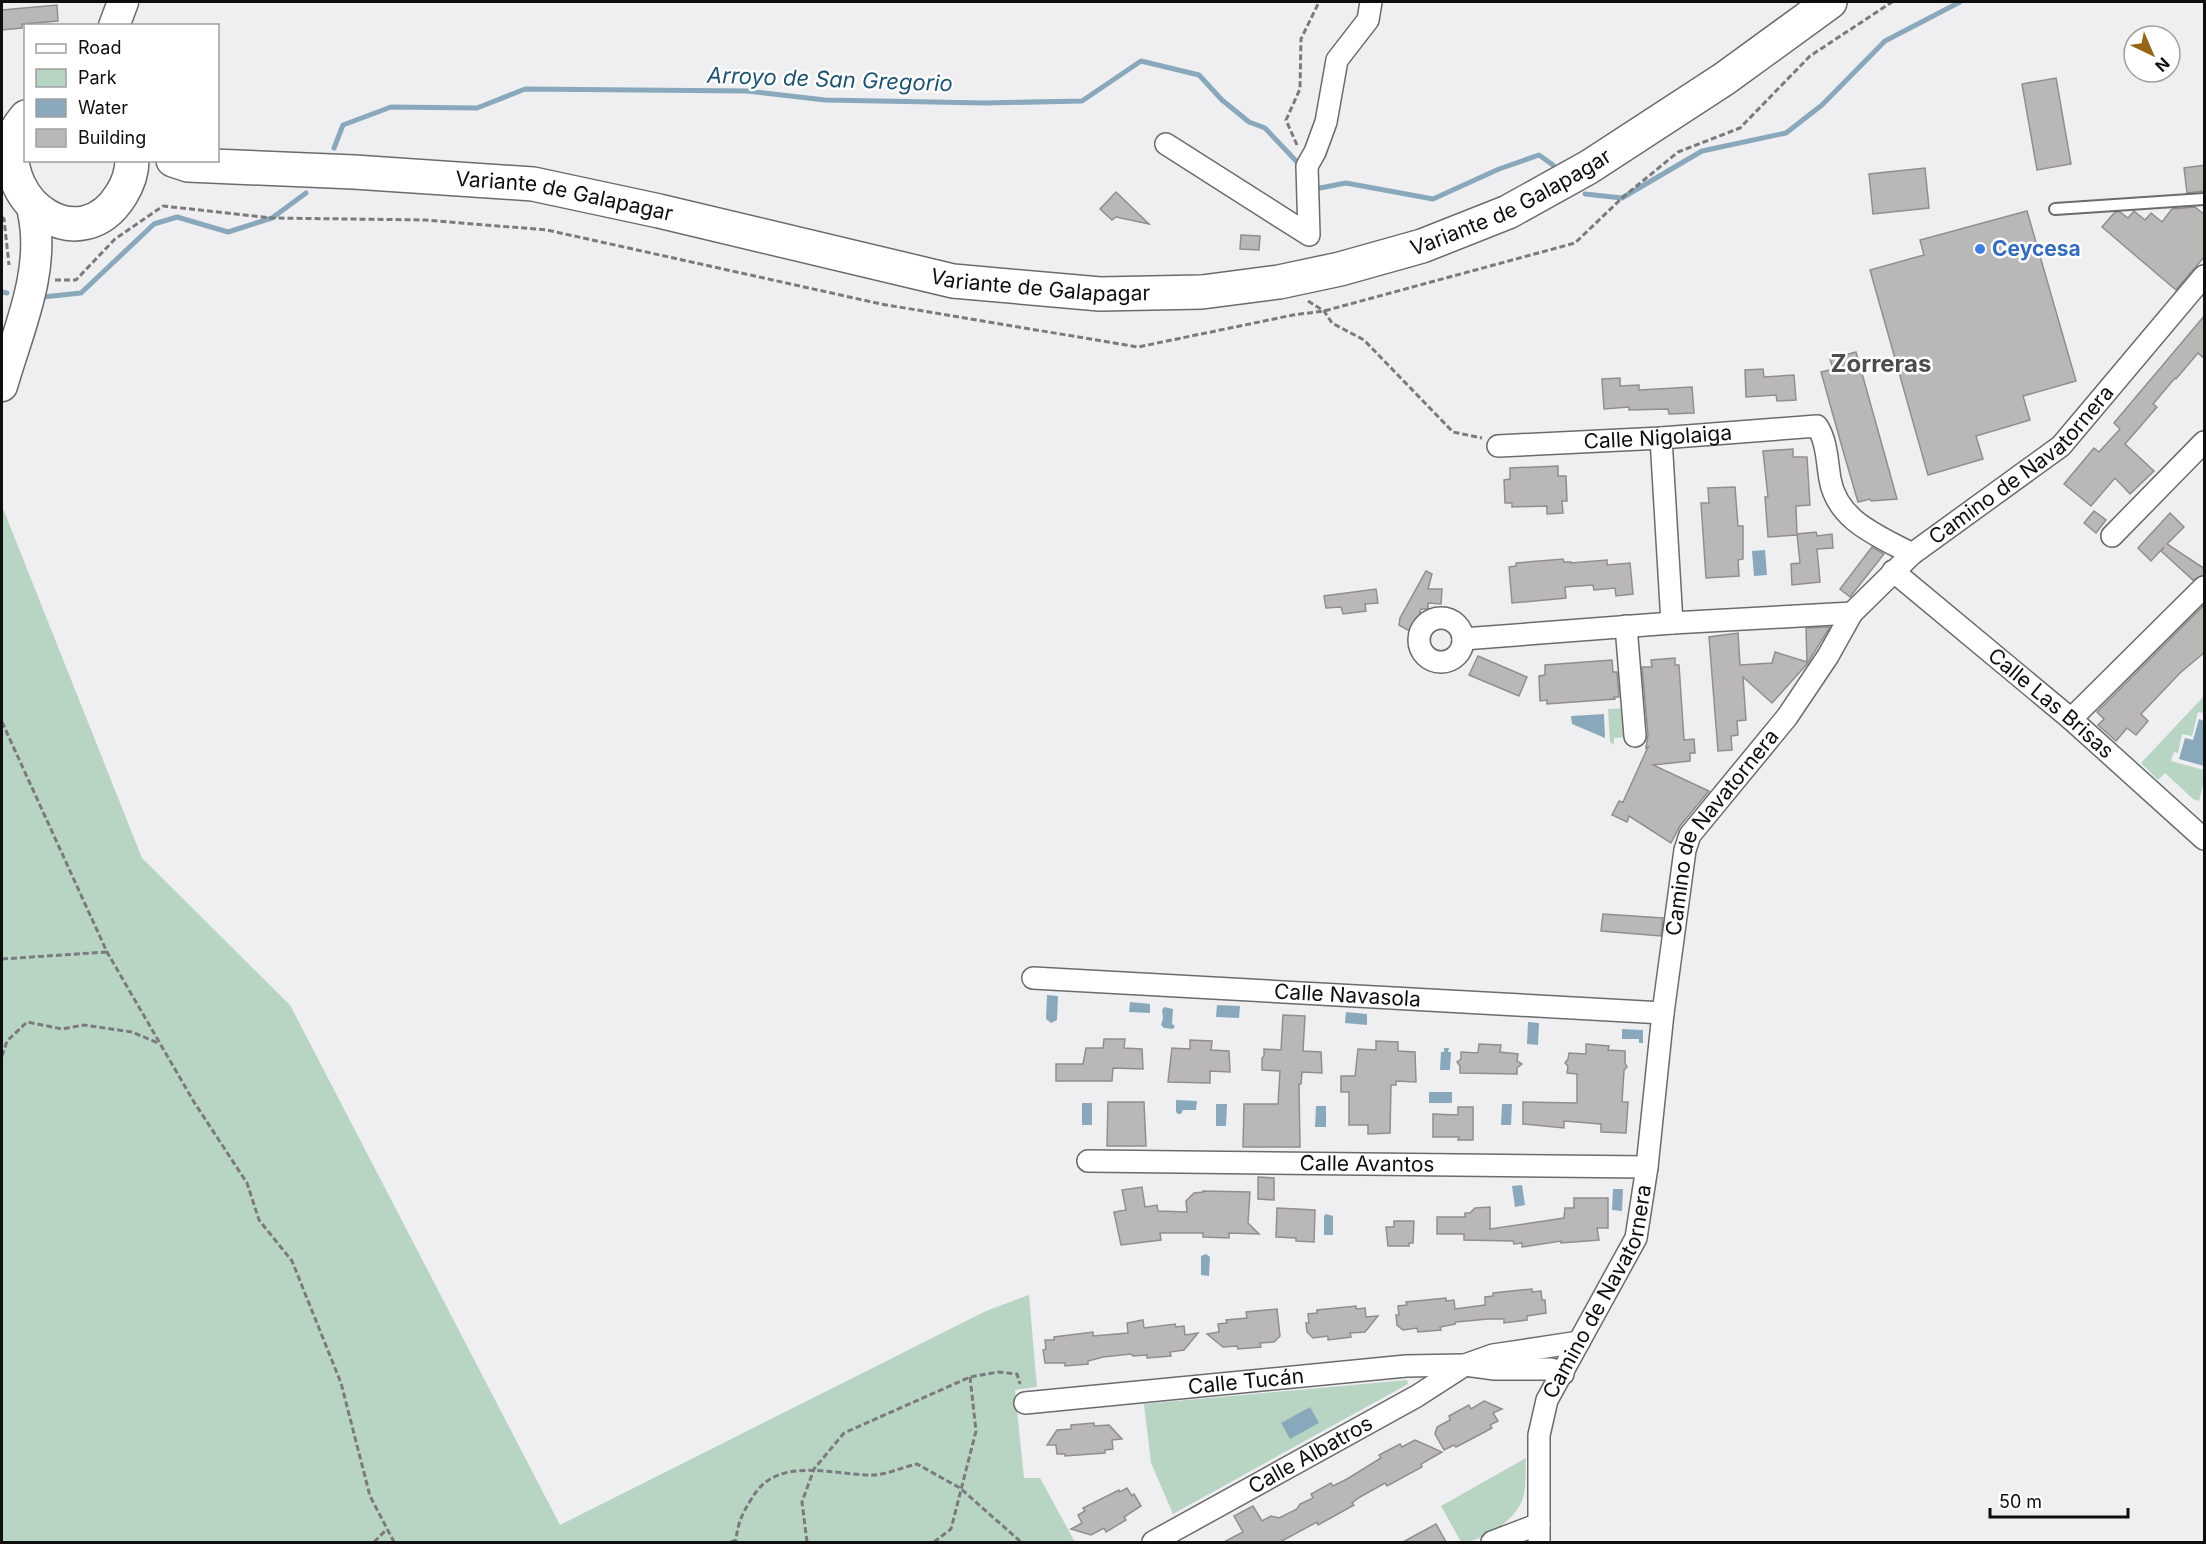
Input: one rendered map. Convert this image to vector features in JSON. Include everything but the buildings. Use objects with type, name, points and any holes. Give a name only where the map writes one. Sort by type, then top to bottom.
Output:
[{"type":"main road","points":[[115,24],[123,2]]},
{"type":"main road","name":"Variante de Galapagar","points":[[130,172],[139,178],[180,163],[533,184],[659,211],[953,281],[1100,294],[1202,292],[1279,282],[1340,269],[1422,246],[1508,212],[1589,167],[1725,79],[1830,2]]},
{"type":"main road","points":[[14,130],[6,176],[19,197],[33,212],[52,221],[72,224],[96,218],[116,204],[130,172]]},
{"type":"main road","points":[[2,386],[34,279],[38,243],[33,212]]},
{"type":"main road","points":[[34,279],[50,248],[72,224]]},
{"type":"street","points":[[1166,144],[1309,235],[1307,166],[1326,122],[1337,60],[1368,20],[1371,2]]},
{"type":"street","name":"Camino de Navatornera","points":[[1539,1533],[1539,1435],[1547,1400],[1636,1238],[1647,1167],[1663,1013],[1685,850],[1690,835],[1787,717],[1828,656],[1852,613],[1912,554],[2061,446],[2205,276]]},
{"type":"street","name":"Calle Nigolaiga","points":[[1498,446],[1661,438],[1817,426],[1823,434],[1831,484],[1836,500],[1845,513],[1861,526],[1912,554]]},
{"type":"street","points":[[1661,438],[1672,623]]},
{"type":"street","points":[[2112,536],[2205,442]]},
{"type":"street","name":"Calle Las Brisas","points":[[1893,571],[2071,719],[2205,839]]},
{"type":"street","points":[[2071,719],[2205,587]]},
{"type":"street","points":[[1463,639],[1626,626],[1852,613]]},
{"type":"street","points":[[1626,626],[1635,736]]},
{"type":"street","name":"Calle Navasola","points":[[1034,978],[1663,1013]]},
{"type":"street","name":"Calle Avantos","points":[[1088,1161],[1647,1167]]},
{"type":"street","name":"Calle Tucán","points":[[1465,1365],[1493,1355],[1579,1342]]},
{"type":"street","name":"Calle Tucán","points":[[1026,1403],[1406,1366],[1465,1365],[1495,1369],[1551,1369],[1563,1374]]},
{"type":"street","name":"Calle Albatros","points":[[1154,1542],[1417,1396],[1465,1365]]},
{"type":"street","points":[[1494,1541],[1539,1533]]},
{"type":"lane","points":[[2055,209],[2205,199]]},
{"type":"path","points":[[1286,120],[1300,89],[1301,39],[1319,2]]},
{"type":"path","points":[[2,217],[10,268],[34,279],[76,280],[115,239],[163,206],[272,218],[426,220],[547,230],[881,304],[1138,347],[1293,315],[1324,311],[1575,243],[1622,198],[1678,152],[1740,128],[1810,56],[1892,2]]},
{"type":"path","points":[[1298,299],[1308,301],[1324,311],[1332,323],[1365,340],[1453,432],[1476,438],[1491,438],[1498,446]]},
{"type":"path","points":[[2,722],[107,952],[194,1102],[247,1183],[259,1220],[292,1261],[341,1383],[370,1496],[394,1542]]},
{"type":"path","points":[[2,959],[107,952]]},
{"type":"path","points":[[2,1056],[7,1041],[27,1022],[62,1029],[84,1024],[132,1032],[159,1043]]},
{"type":"path","points":[[807,1542],[801,1502],[814,1470],[844,1433],[970,1377],[998,1372],[1017,1374],[1026,1403]]},
{"type":"path","points":[[934,1542],[951,1528],[976,1431],[970,1377]]},
{"type":"path","points":[[731,1542],[736,1540],[738,1519],[756,1490],[781,1472],[814,1470],[874,1475],[917,1464],[960,1488],[1021,1542]]},
{"type":"path","points":[[374,1542],[387,1529]]},
{"type":"green space","points":[[2,506],[142,858],[290,1005],[560,1525],[986,1311],[1029,1295],[1037,1387],[1015,1390],[1024,1478],[1040,1478],[1075,1542],[2,1542]]},
{"type":"green space","points":[[2204,696],[2204,713],[2198,712],[2192,736],[2182,734],[2178,753],[2174,752],[2171,761],[2204,770],[2199,801],[2193,799],[2165,773],[2158,780],[2141,763]]},
{"type":"green space","points":[[1626,708],[1628,737],[1614,738],[1614,745],[1610,742],[1608,709]]},
{"type":"green space","points":[[1407,1380],[1408,1384],[1173,1514],[1151,1463],[1144,1404]]},
{"type":"green space","points":[[1526,1458],[1525,1491],[1518,1509],[1505,1523],[1488,1535],[1461,1542],[1441,1506]]},
{"type":"water","points":[[1765,550],[1767,575],[1754,576],[1752,551]]},
{"type":"water","points":[[1604,714],[1605,738],[1572,724],[1571,716]]},
{"type":"water","points":[[2199,719],[2204,721],[2204,766],[2179,759],[2185,738],[2193,740]]},
{"type":"water","points":[[1047,995],[1058,996],[1057,1020],[1051,1023],[1046,1019]]},
{"type":"water","points":[[1130,1002],[1150,1004],[1150,1013],[1129,1012]]},
{"type":"water","points":[[1217,1005],[1240,1006],[1239,1018],[1216,1017]]},
{"type":"water","points":[[1164,1007],[1173,1009],[1172,1024],[1175,1026],[1173,1029],[1164,1028],[1161,1025]]},
{"type":"water","points":[[1346,1012],[1367,1014],[1367,1025],[1345,1023]]},
{"type":"water","points":[[1528,1022],[1539,1023],[1538,1045],[1527,1044]]},
{"type":"water","points":[[1622,1029],[1643,1030],[1643,1043],[1639,1043],[1639,1039],[1622,1039]]},
{"type":"water","points":[[1444,1048],[1449,1048],[1448,1052],[1451,1052],[1450,1070],[1440,1070],[1441,1052],[1444,1052]]},
{"type":"water","points":[[1429,1092],[1452,1092],[1452,1103],[1429,1103]]},
{"type":"water","points":[[1176,1100],[1197,1101],[1196,1110],[1183,1110],[1181,1114],[1178,1114]]},
{"type":"water","points":[[1082,1103],[1092,1103],[1092,1125],[1082,1125]]},
{"type":"water","points":[[1216,1104],[1227,1104],[1226,1126],[1216,1126]]},
{"type":"water","points":[[1502,1104],[1512,1104],[1511,1125],[1501,1125]]},
{"type":"water","points":[[1316,1106],[1326,1106],[1326,1127],[1315,1127]]},
{"type":"water","points":[[1522,1185],[1525,1205],[1515,1207],[1512,1186]]},
{"type":"water","points":[[1613,1189],[1623,1189],[1622,1211],[1612,1210]]},
{"type":"water","points":[[1326,1214],[1333,1216],[1333,1235],[1324,1235],[1324,1216]]},
{"type":"water","points":[[1206,1254],[1210,1257],[1209,1276],[1201,1275],[1201,1256]]},
{"type":"water","points":[[1310,1407],[1319,1423],[1290,1439],[1281,1423]]},
{"type":"waterway","name":"Arroyo de San Gregorio","points":[[1585,194],[1622,198],[1702,151],[1786,133],[1822,105],[1885,41],[1960,2]]},
{"type":"waterway","name":"Arroyo de San Gregorio","points":[[334,148],[343,125],[391,107],[477,108],[525,89],[747,91],[825,100],[986,103],[1082,101],[1141,61],[1199,75],[1222,100],[1249,122],[1265,128],[1298,163]]},
{"type":"waterway","name":"Arroyo de San Gregorio","points":[[1320,188],[1346,183],[1433,199],[1499,169],[1539,155],[1553,165]]},
{"type":"waterway","name":"Arroyo de San Gregorio","points":[[43,297],[81,293],[154,224],[177,217],[228,232],[272,218],[306,193]]},
{"type":"waterway","name":"Arroyo de San Gregorio","points":[[2,292],[7,293]]},
{"type":"place","name":"Ceycesa","points":[[1980,249]]},
{"type":"district","name":"Zorreras","points":[[1881,364]]}]
